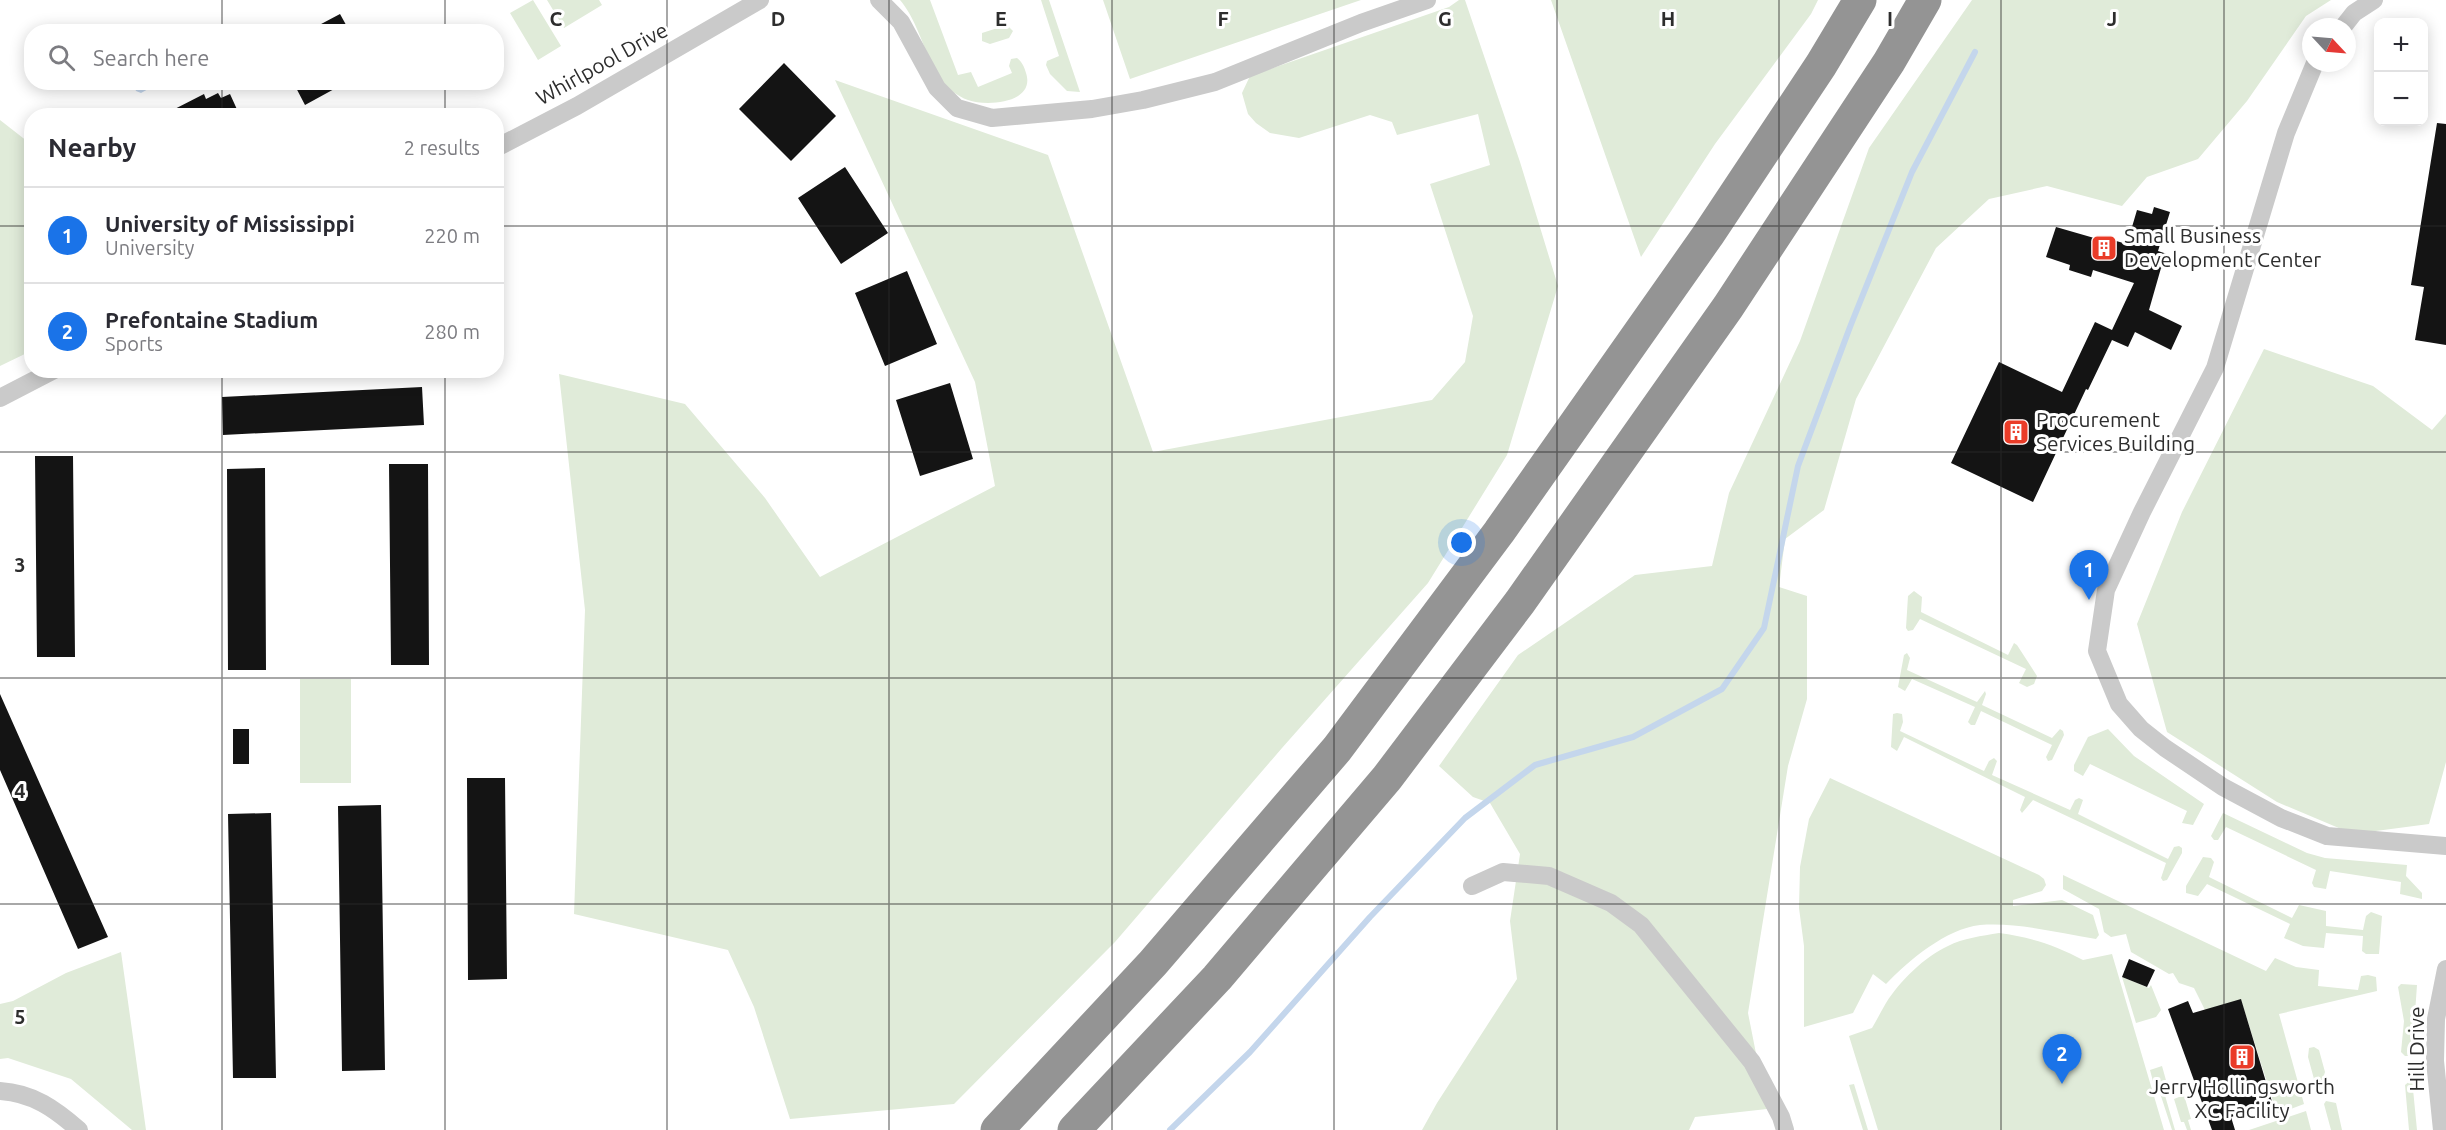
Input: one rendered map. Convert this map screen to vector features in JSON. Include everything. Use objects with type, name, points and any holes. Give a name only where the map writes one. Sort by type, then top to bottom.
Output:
[{"type":"highway","points":[[997,1130],[1153,963],[1337,749],[1499,532],[1707,236],[1821,64],[1860,0]]},
{"type":"highway","points":[[1889,62],[1925,0]]},
{"type":"highway","points":[[1074,1130],[1217,978],[1387,778],[1520,602],[1715,326],[1889,62],[1933,0]]},
{"type":"street","name":"Whirlpool Drive","points":[[504,144],[577,106],[760,0]]},
{"type":"street","points":[[879,0],[901,22],[937,87],[957,108],[992,118],[1092,109],[1143,100],[1215,82],[1361,23],[1427,0]]},
{"type":"street","points":[[2350,18],[2374,0]]},
{"type":"street","points":[[2311,72],[2286,133],[2216,368],[2142,512],[2106,590],[2097,651],[2120,704],[2141,729],[2223,787],[2281,818],[2327,836],[2446,846]]},
{"type":"street","points":[[0,398],[39,378]]},
{"type":"street","points":[[1472,886],[1503,872],[1549,876],[1611,903],[1641,925],[1752,1062],[1781,1117],[1785,1130]]},
{"type":"street","name":"Hill Drive","points":[[2442,1130],[2435,1061],[2436,1019],[2446,969]]},
{"type":"street","points":[[0,1090],[23,1095],[50,1106],[79,1130]]},
{"type":"green space","points":[[533,0],[561,46],[538,60],[510,13]]},
{"type":"green space","points":[[547,0],[599,0],[602,5],[564,28]]},
{"type":"green space","points":[[900,0],[930,0],[958,75],[971,72],[978,87],[1012,73],[1009,66],[1011,59],[1017,58],[1023,64],[1026,73],[1027,83],[1024,91],[1008,100],[986,103],[968,100],[954,92],[935,70],[909,13]]},
{"type":"green space","points":[[1041,0],[1049,0],[1080,92],[1067,91],[1050,74],[1046,65],[1047,61],[1059,56]]},
{"type":"green space","points":[[1103,0],[1361,0],[1130,79]]},
{"type":"green space","points":[[1459,0],[1465,0],[1520,162],[1558,286],[1507,455],[1428,583],[1115,942],[954,1104],[790,1119],[754,1007],[728,950],[574,914],[585,610],[559,374],[685,404],[765,498],[820,577],[995,486],[975,382],[835,80],[1048,155],[1153,452],[1432,400],[1465,362],[1473,316],[1430,184],[1490,165],[1478,114],[1397,135],[1392,122],[1370,115],[1299,138],[1270,133],[1256,123],[1248,114],[1242,93],[1250,76],[1449,7]]},
{"type":"green space","points":[[1551,0],[1818,0],[1811,14],[1715,144],[1641,257]]},
{"type":"green space","points":[[1972,0],[2331,0],[2302,18],[2302,22],[2247,101],[2198,159],[2147,177],[2122,206],[2047,186],[1989,199],[1936,248],[1856,399],[1824,510],[1785,539],[1779,587],[1807,596],[1807,699],[1788,766],[1748,1013],[1767,1109],[1695,1117],[1689,1130],[1422,1130],[1517,979],[1510,921],[1520,854],[1490,803],[1473,797],[1439,766],[1518,655],[1635,575],[1712,566],[1729,493],[1800,341],[1869,148]]},
{"type":"green space","points":[[1007,25],[1013,31],[1009,38],[990,44],[982,41],[982,33]]},
{"type":"green space","points":[[0,120],[24,139],[24,354],[0,366]]},
{"type":"green space","points":[[2264,349],[2373,386],[2432,430],[2446,414],[2446,762],[2429,824],[2353,834],[2277,802],[2167,732],[2137,624],[2182,512]]},
{"type":"green space","points":[[1914,591],[1922,597],[1921,612],[2008,655],[2014,643],[2017,645],[2037,676],[2034,684],[2027,687],[2019,683],[2026,669],[1920,619],[1913,630],[1908,631],[1906,628],[1908,596]]},
{"type":"green space","points":[[1907,653],[1910,658],[1907,670],[1977,702],[1985,691],[1982,705],[2052,738],[2060,729],[2063,731],[2064,735],[2052,760],[2048,761],[2046,757],[2052,745],[1981,711],[1975,725],[1971,725],[1968,722],[1975,707],[1912,679],[1905,691],[1898,687],[1904,655]]},
{"type":"green space","points":[[300,679],[351,679],[351,783],[300,783]]},
{"type":"green space","points":[[1893,714],[1902,714],[1903,722],[1900,731],[1984,771],[1989,761],[1994,758],[1997,761],[1992,775],[2070,810],[2075,800],[2079,798],[2083,800],[2078,814],[2168,859],[2174,847],[2182,848],[2182,853],[2167,880],[2163,881],[2161,878],[2166,863],[2033,800],[2022,813],[2020,810],[2025,797],[1904,737],[1897,751],[1891,747]]},
{"type":"green space","points":[[2108,729],[2134,756],[2204,804],[2193,825],[2182,823],[2187,811],[2090,764],[2083,776],[2074,771],[2074,765],[2088,737]]},
{"type":"green space","points":[[1830,778],[2039,875],[2044,879],[2046,885],[2042,891],[2013,900],[2013,906],[2062,900],[2093,915],[2099,935],[2096,939],[1994,924],[1967,928],[1929,947],[1886,984],[1873,974],[1853,1013],[1804,1027],[1804,946],[1799,908],[1800,867],[1809,819]]},
{"type":"green space","points":[[2223,813],[2307,853],[2325,858],[2407,865],[2406,876],[2422,893],[2422,899],[2400,894],[2401,882],[2330,871],[2326,889],[2314,887],[2312,883],[2316,870],[2226,827],[2218,840],[2214,840],[2211,836]]},
{"type":"green space","points":[[2203,857],[2211,858],[2214,862],[2209,877],[2292,918],[2299,905],[2326,911],[2326,926],[2363,930],[2366,916],[2371,912],[2382,916],[2379,954],[2366,954],[2362,951],[2363,936],[2326,933],[2324,948],[2303,946],[2284,938],[2290,924],[2207,884],[2198,896],[2186,893],[2186,886]]},
{"type":"green space","points":[[2063,875],[2266,971],[2275,958],[2296,967],[2319,970],[2318,986],[2358,990],[2361,976],[2368,975],[2376,977],[2377,991],[2279,1014],[2304,1104],[2277,1114],[2241,1000],[2205,1010],[2194,988],[2179,983],[2173,973],[2169,974],[2131,952],[2126,934],[2111,937],[2104,932],[2099,909],[2063,889]]},
{"type":"green space","points":[[1999,933],[2042,942],[2083,960],[2112,954],[2164,1130],[1878,1130],[1849,1036],[1872,1028],[1898,986],[1930,956],[1960,941]]},
{"type":"green space","points":[[121,952],[146,1130],[132,1130],[71,1079],[8,1058],[0,1059],[0,1004],[13,1001],[66,973]]},
{"type":"green space","points":[[2122,977],[2149,988],[2151,985],[2161,1010],[2156,1017],[2136,1023]]},
{"type":"green space","points":[[2401,984],[2417,985],[2412,1056],[2405,1056],[2401,1052],[2404,1021],[2398,987]]},
{"type":"green space","points":[[2314,1047],[2319,1050],[2325,1072],[2322,1082],[2314,1079],[2308,1057],[2309,1048]]},
{"type":"green space","points":[[2162,1066],[2169,1091],[2164,1092],[2175,1130],[2172,1130],[2160,1093],[2156,1093],[2150,1070]]},
{"type":"green space","points":[[2412,1079],[2417,1130],[2409,1130],[2405,1085]]},
{"type":"green space","points":[[1854,1084],[1868,1130],[1863,1130],[1849,1085]]},
{"type":"green space","points":[[2184,1095],[2191,1119],[2188,1120],[2191,1130],[2187,1130],[2184,1122],[2181,1122],[2174,1099]]},
{"type":"green space","points":[[2326,1101],[2336,1103],[2342,1130],[2331,1130],[2324,1104]]},
{"type":"green space","points":[[2306,1111],[2311,1130],[2249,1130]]},
{"type":"building","points":[[340,14],[346,24],[321,24]]},
{"type":"building","points":[[784,63],[836,116],[791,161],[739,109]]},
{"type":"building","points":[[297,90],[332,90],[305,105]]},
{"type":"building","points":[[218,93],[221,98],[230,94],[236,108],[177,108],[204,94],[206,99]]},
{"type":"building","points":[[2437,123],[2446,124],[2446,345],[2415,340],[2424,287],[2411,285]]},
{"type":"building","points":[[845,167],[888,233],[841,264],[798,198]]},
{"type":"building","points":[[2154,207],[2170,212],[2158,251],[2170,255],[2166,269],[2161,268],[2149,310],[2182,326],[2171,350],[2135,332],[2128,347],[2112,340],[2088,390],[2086,389],[2033,502],[1951,463],[1999,362],[2062,392],[2095,322],[2112,330],[2134,283],[2093,270],[2091,277],[2069,270],[2070,265],[2046,257],[2056,227],[2108,242],[2109,239],[2127,244],[2137,210],[2152,214]]},
{"type":"building","points":[[907,271],[937,344],[885,366],[855,293]]},
{"type":"building","points":[[950,383],[973,459],[920,476],[896,400]]},
{"type":"building","points":[[422,387],[424,425],[223,435],[222,397]]},
{"type":"building","points":[[35,456],[73,456],[75,657],[37,657]]},
{"type":"building","points":[[389,464],[428,464],[429,665],[391,665]]},
{"type":"building","points":[[265,468],[266,670],[228,670],[227,469]]},
{"type":"building","points":[[0,694],[108,937],[78,949],[0,770]]},
{"type":"building","points":[[233,729],[249,729],[249,764],[233,764]]},
{"type":"building","points":[[467,778],[505,778],[507,979],[468,980]]},
{"type":"building","points":[[381,805],[385,1070],[342,1071],[338,806]]},
{"type":"building","points":[[271,813],[276,1078],[233,1078],[228,814]]},
{"type":"building","points":[[2129,959],[2155,970],[2147,987],[2122,977]]},
{"type":"building","points":[[2241,999],[2273,1105],[2231,1117],[2235,1130],[2212,1130],[2168,1009],[2188,1001],[2193,1013]]},
{"type":"waterway","points":[[1170,1130],[1250,1052],[1370,917],[1465,818],[1535,765],[1633,737],[1722,689],[1764,628],[1798,466],[1912,172],[1975,52]]},
{"type":"place","name":"Small Business Development Center","points":[[2104,248]]},
{"type":"place","name":"Procurement Services Building","points":[[2016,432]]},
{"type":"place","name":"University of Mississippi","points":[[2089,600]]},
{"type":"place","name":"Jerry Hollingsworth XC Facility","points":[[2242,1057]]},
{"type":"place","name":"Prefontaine Stadium","points":[[2062,1084]]}]
